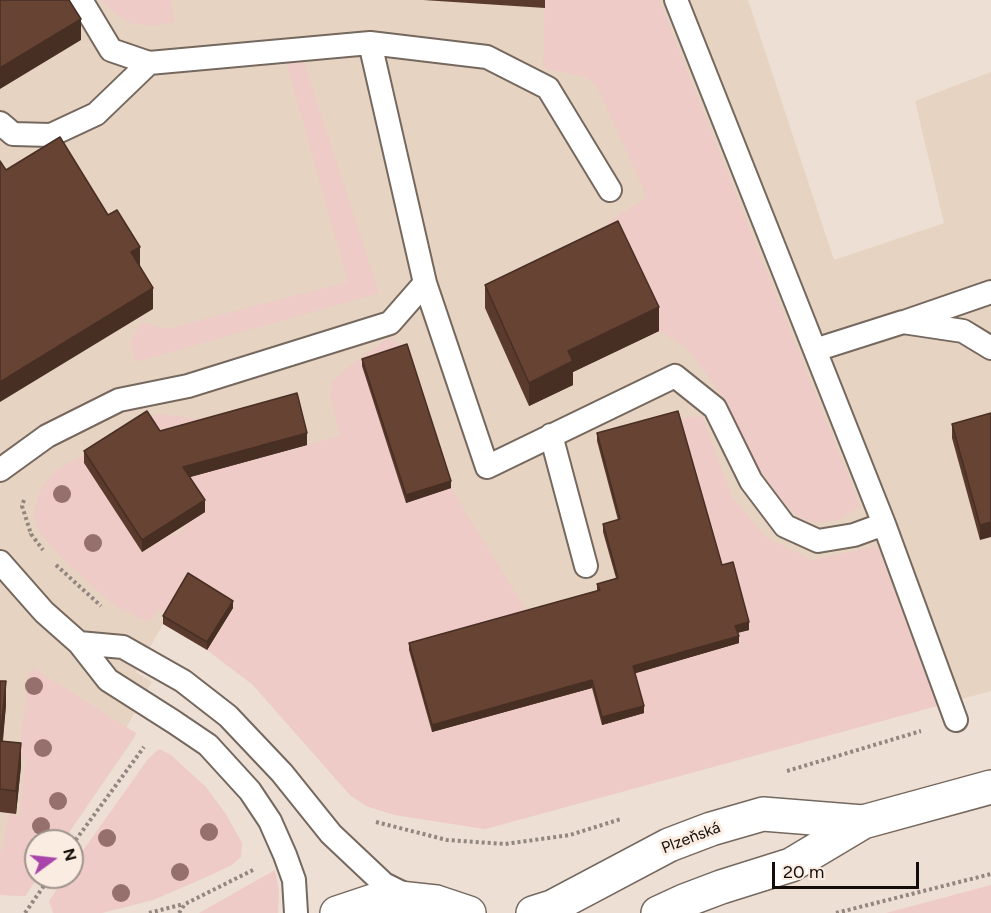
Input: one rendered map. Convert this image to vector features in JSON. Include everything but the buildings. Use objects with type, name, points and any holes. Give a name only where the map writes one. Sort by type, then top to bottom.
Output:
[{"type":"main road","name":"Plzeňská","points":[[658,913],[684,900],[790,865],[863,822],[991,787]]},
{"type":"main road","name":"Plzeňská","points":[[533,913],[561,902],[669,845],[711,828],[763,814],[863,822]]},
{"type":"main road","points":[[337,913],[373,901],[412,898],[436,902],[469,913]]},
{"type":"lane","points":[[81,0],[111,50],[149,63],[370,43],[487,57],[548,88],[610,190]]},
{"type":"lane","points":[[676,0],[884,524],[956,720]]},
{"type":"lane","points":[[370,43],[426,283],[486,467],[675,376],[715,408],[751,481],[784,526],[818,541],[854,535],[884,524]]},
{"type":"lane","points":[[0,123],[13,134],[51,135],[96,114],[149,63]]},
{"type":"lane","points":[[0,470],[47,436],[118,400],[188,386],[390,323],[426,283]]},
{"type":"lane","points":[[816,350],[991,292]]},
{"type":"lane","points":[[903,322],[963,331],[991,348]]},
{"type":"lane","points":[[551,435],[586,566]]},
{"type":"lane","points":[[0,562],[44,612],[79,643],[108,680],[208,745],[250,790],[270,821],[285,855],[294,880],[296,913]]},
{"type":"lane","points":[[79,643],[123,647],[183,681],[228,716],[282,773],[331,834],[384,884],[412,898]]},
{"type":"path","points":[[783,772],[956,720]]},
{"type":"path","points":[[84,829],[146,744]]},
{"type":"path","points":[[373,822],[447,840],[505,844],[570,835],[622,819]]},
{"type":"path","points":[[836,913],[991,874]]},
{"type":"path","points":[[149,913],[185,904],[236,878]]},
{"type":"path","points":[[25,913],[42,889]]},
{"type":"path","points":[[179,913],[185,904]]},
{"type":"shaded area","points":[[0,0],[748,0],[834,260],[944,223],[915,101],[991,72],[991,691],[485,829],[395,815],[366,806],[350,795],[252,684],[207,650],[163,624],[136,672],[152,682],[126,728],[136,733],[135,737],[71,829],[24,829],[24,889],[30,889],[25,896],[0,895]]},
{"type":"shaded area","points":[[101,0],[171,0],[175,22],[153,26],[133,24],[116,14]]},
{"type":"shaded area","points":[[545,0],[659,0],[860,506],[839,520],[816,523],[796,515],[773,492],[722,395],[687,348],[659,331],[607,223],[647,197],[598,88],[586,77],[543,68]]},
{"type":"shaded area","points":[[283,51],[304,62],[379,293],[136,362],[130,343],[142,322],[166,329],[348,282]]},
{"type":"shaded area","points":[[390,337],[407,352],[406,502],[451,488],[530,617],[432,732],[580,691],[591,685],[603,725],[643,714],[633,674],[738,643],[735,633],[749,629],[719,573],[678,419],[702,416],[733,499],[767,538],[812,560],[877,546],[937,706],[485,829],[395,815],[366,806],[350,795],[252,684],[158,609],[150,622],[116,607],[67,563],[39,532],[34,517],[36,503],[43,485],[57,469],[107,443],[143,552],[173,533],[175,536],[186,528],[130,419],[161,414],[206,420],[220,469],[340,436],[331,399],[332,382],[347,368]]},
{"type":"shaded area","points":[[33,668],[136,733],[71,829],[24,829],[24,889],[30,889],[25,896],[0,895],[0,851],[2,851],[9,813],[19,817],[26,758],[19,757],[29,673]]},
{"type":"shaded area","points":[[159,749],[171,755],[206,787],[226,814],[242,843],[241,857],[232,865],[153,900],[102,913],[53,913],[49,901],[57,889],[84,889],[84,849],[148,759]]},
{"type":"shaded area","points":[[275,870],[279,890],[278,913],[199,913]]},
{"type":"shaded area","points":[[991,885],[991,913],[886,913]]}]
